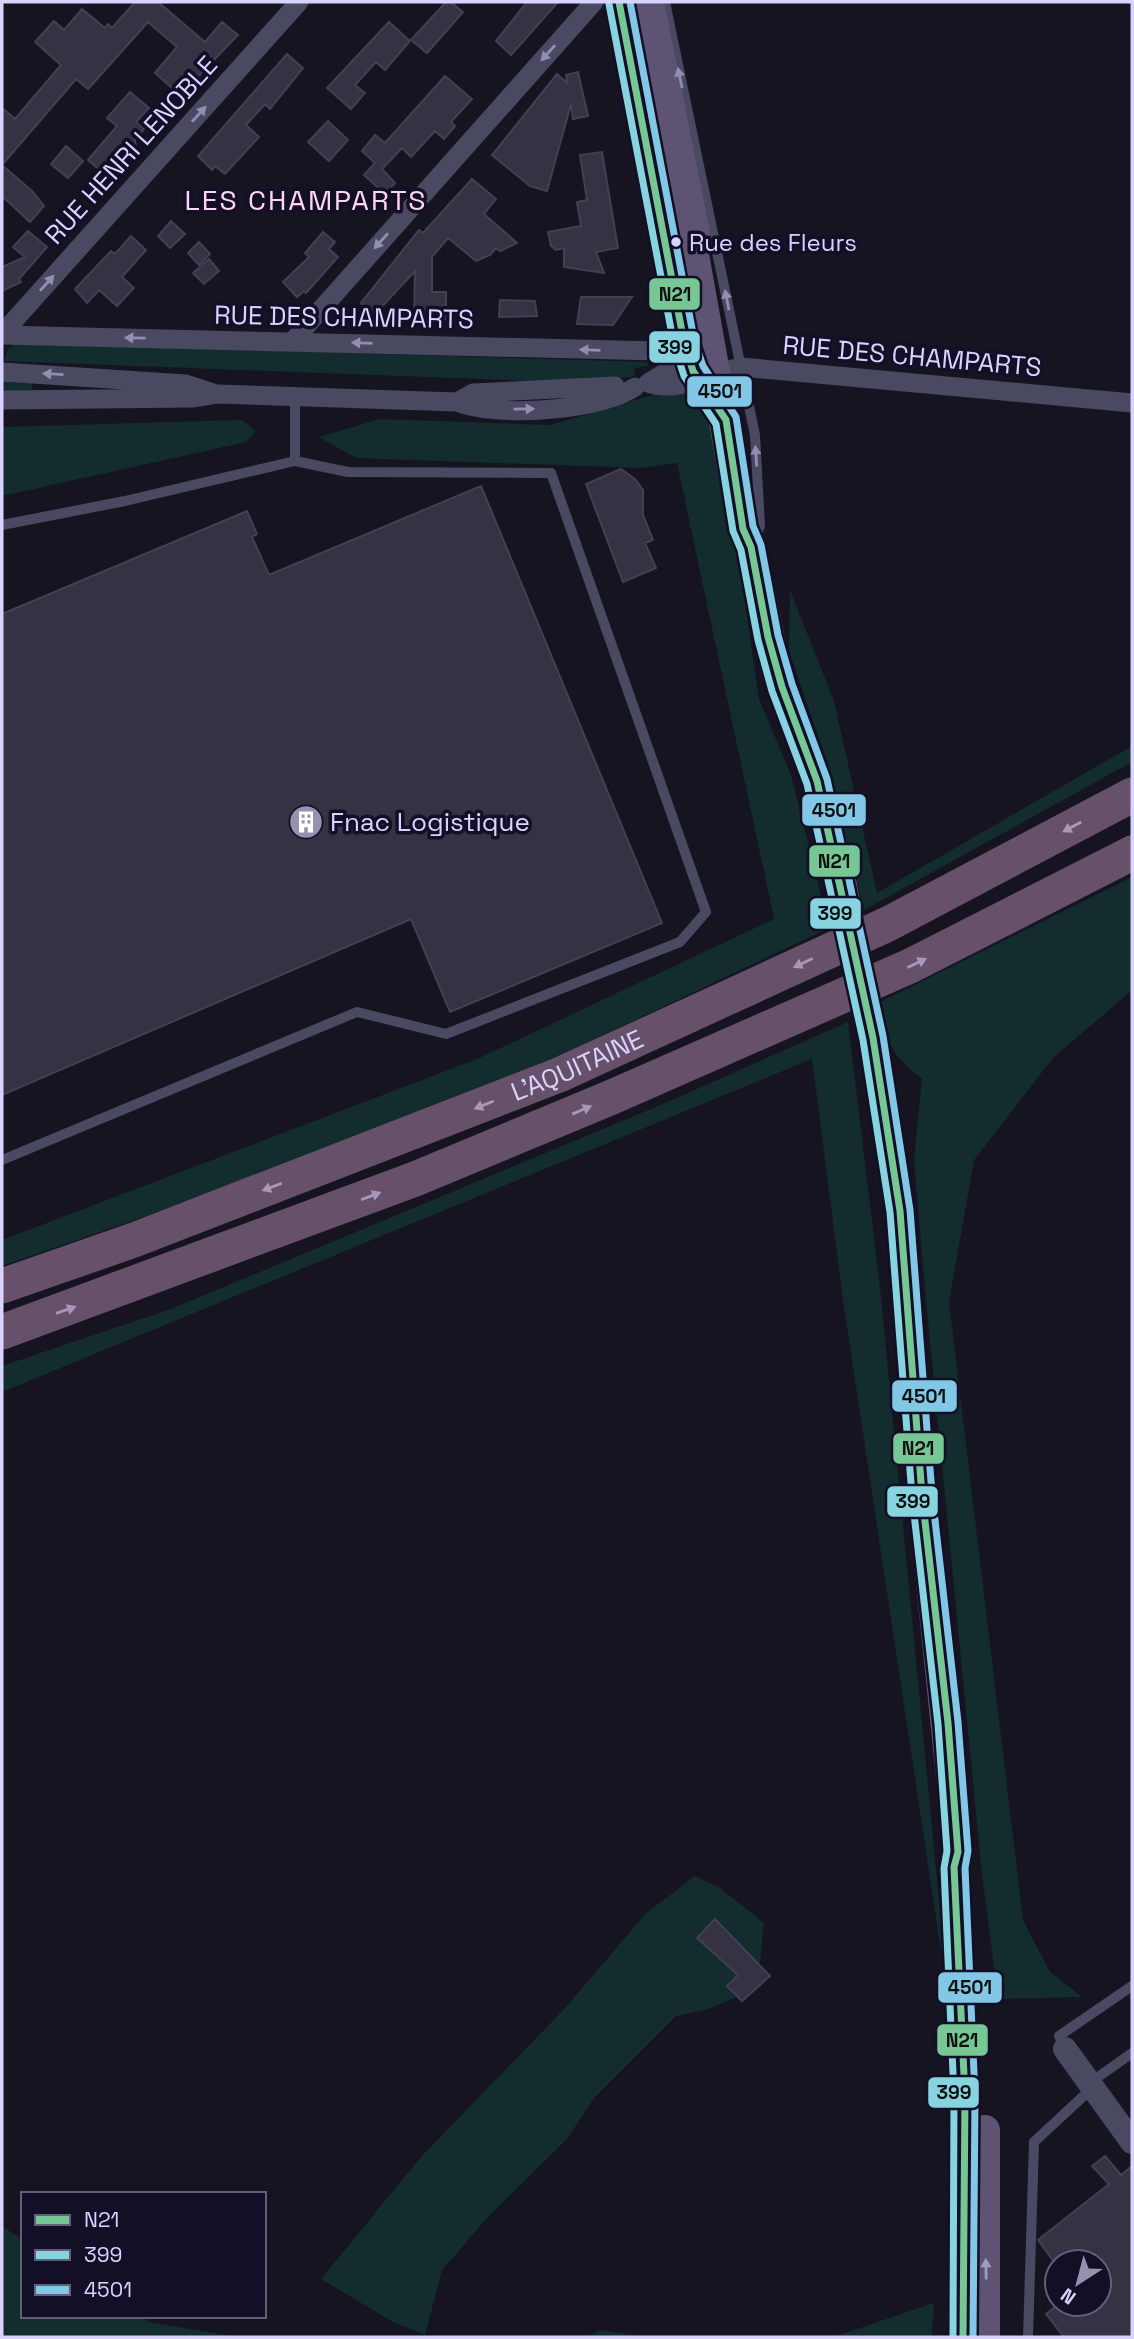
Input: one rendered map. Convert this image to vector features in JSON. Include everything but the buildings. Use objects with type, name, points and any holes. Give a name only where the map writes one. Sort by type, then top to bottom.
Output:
[{"type":"highway","name":"L'AQUITAINE","points":[[2,1286],[159,1230],[559,1075],[888,924],[1132,795]]},
{"type":"highway","name":"L'AQUITAINE","points":[[2,1332],[402,1184],[612,1097],[910,966],[1132,853]]},
{"type":"main road","points":[[649,2],[695,234],[693,342],[722,373],[755,526],[751,547]]},
{"type":"main road","points":[[695,234],[704,247],[743,529],[751,547],[776,668],[817,780],[842,886],[873,1038],[900,1211],[922,1495],[948,1723],[958,1852],[954,1867],[965,2096],[963,2337]]},
{"type":"main road","points":[[958,1852],[967,1869],[982,2040],[985,2337]]},
{"type":"street","name":"RUE HENRI LENOBLE","points":[[2,335],[299,2]]},
{"type":"street","points":[[292,342],[594,2]]},
{"type":"street","points":[[619,2],[693,342]]},
{"type":"street","name":"RUE DES CHAMPARTS","points":[[2,335],[658,351],[693,342]]},
{"type":"street","name":"RUE DES CHAMPARTS","points":[[2,401],[192,398],[217,394],[457,402],[474,409],[553,409],[622,396],[642,385],[693,342]]},
{"type":"street","name":"RUE DES CHAMPARTS","points":[[2,372],[186,384],[217,394]]},
{"type":"street","name":"RUE DES CHAMPARTS","points":[[642,385],[656,386],[722,373],[1132,402]]},
{"type":"street","points":[[1065,2049],[1132,2143]]},
{"type":"lane","points":[[665,2],[722,373]]},
{"type":"lane","points":[[295,397],[295,461]]},
{"type":"lane","points":[[2,525],[125,501],[295,461],[348,472],[551,473],[706,912],[680,942],[446,1034],[357,1012],[2,1160]]},
{"type":"lane","points":[[1065,2049],[1059,2036],[1132,1986]]},
{"type":"lane","points":[[1028,2337],[1034,2142],[1090,2086],[1132,2053]]},
{"type":"green space","points":[[16,343],[646,362],[648,366],[634,368],[635,376],[590,383],[4,361],[8,349]]},
{"type":"green space","points":[[2,380],[32,381],[32,389],[26,394],[2,395]]},
{"type":"green space","points":[[663,392],[690,394],[708,410],[737,548],[759,699],[791,775],[829,928],[551,1060],[285,1168],[2,1266],[2,1240],[477,1059],[774,919],[677,463],[642,468],[356,458],[319,437],[380,419],[550,425]]},
{"type":"green space","points":[[242,420],[256,431],[246,442],[2,496],[2,427]]},
{"type":"green space","points":[[790,590],[834,701],[877,893],[1132,746],[1132,762],[864,910],[830,771],[789,651]]},
{"type":"green space","points":[[1132,877],[1132,990],[1053,1058],[974,1160],[949,1302],[1023,1920],[1050,1972],[1082,1997],[998,1999],[982,1874],[914,1160],[922,1079],[903,1062],[891,1046],[884,1027],[882,1001]]},
{"type":"green space","points":[[848,1022],[881,1296],[949,2004],[843,1300],[812,1059],[2,1392],[2,1366],[171,1309],[663,1104]]},
{"type":"green space","points":[[695,1876],[720,1888],[764,1923],[760,1962],[742,1995],[705,2010],[676,2016],[594,2098],[567,2139],[488,2217],[442,2270],[425,2335],[393,2322],[321,2279],[421,2157],[567,2006],[645,1914]]},
{"type":"green space","points":[[2,2226],[21,2239],[21,2318],[143,2318],[149,2322],[238,2337],[2,2337]]},
{"type":"green space","points":[[934,2303],[932,2337],[833,2337]]},
{"type":"green space","points":[[601,2330],[645,2337],[587,2337]]},
{"type":"transit line","name":"N21","points":[[619,2],[684,342],[693,371],[726,420],[743,529],[751,547],[768,637],[782,687],[817,781],[873,1038],[900,1211],[922,1495],[948,1723],[958,1852],[954,1867],[965,2096],[963,2337]]},
{"type":"transit line","name":"4501","points":[[630,2],[694,339],[703,366],[736,417],[753,526],[761,545],[778,635],[792,684],[827,779],[883,1036],[910,1210],[932,1494],[958,1722],[968,1851],[965,1868],[975,2096],[973,2337]]},
{"type":"transit line","name":"399","points":[[609,4],[674,345],[684,376],[716,424],[733,531],[741,550],[758,640],[772,691],[807,784],[863,1040],[890,1212],[912,1496],[938,1724],[947,1851],[944,1868],[954,2096],[953,2337]]},
{"type":"place","name":"Rue des Fleurs","points":[[676,242]]},
{"type":"place","name":"Fnac Logistique","points":[[306,822]]},
{"type":"district","name":"LES CHAMPARTS","points":[[306,200]]}]
